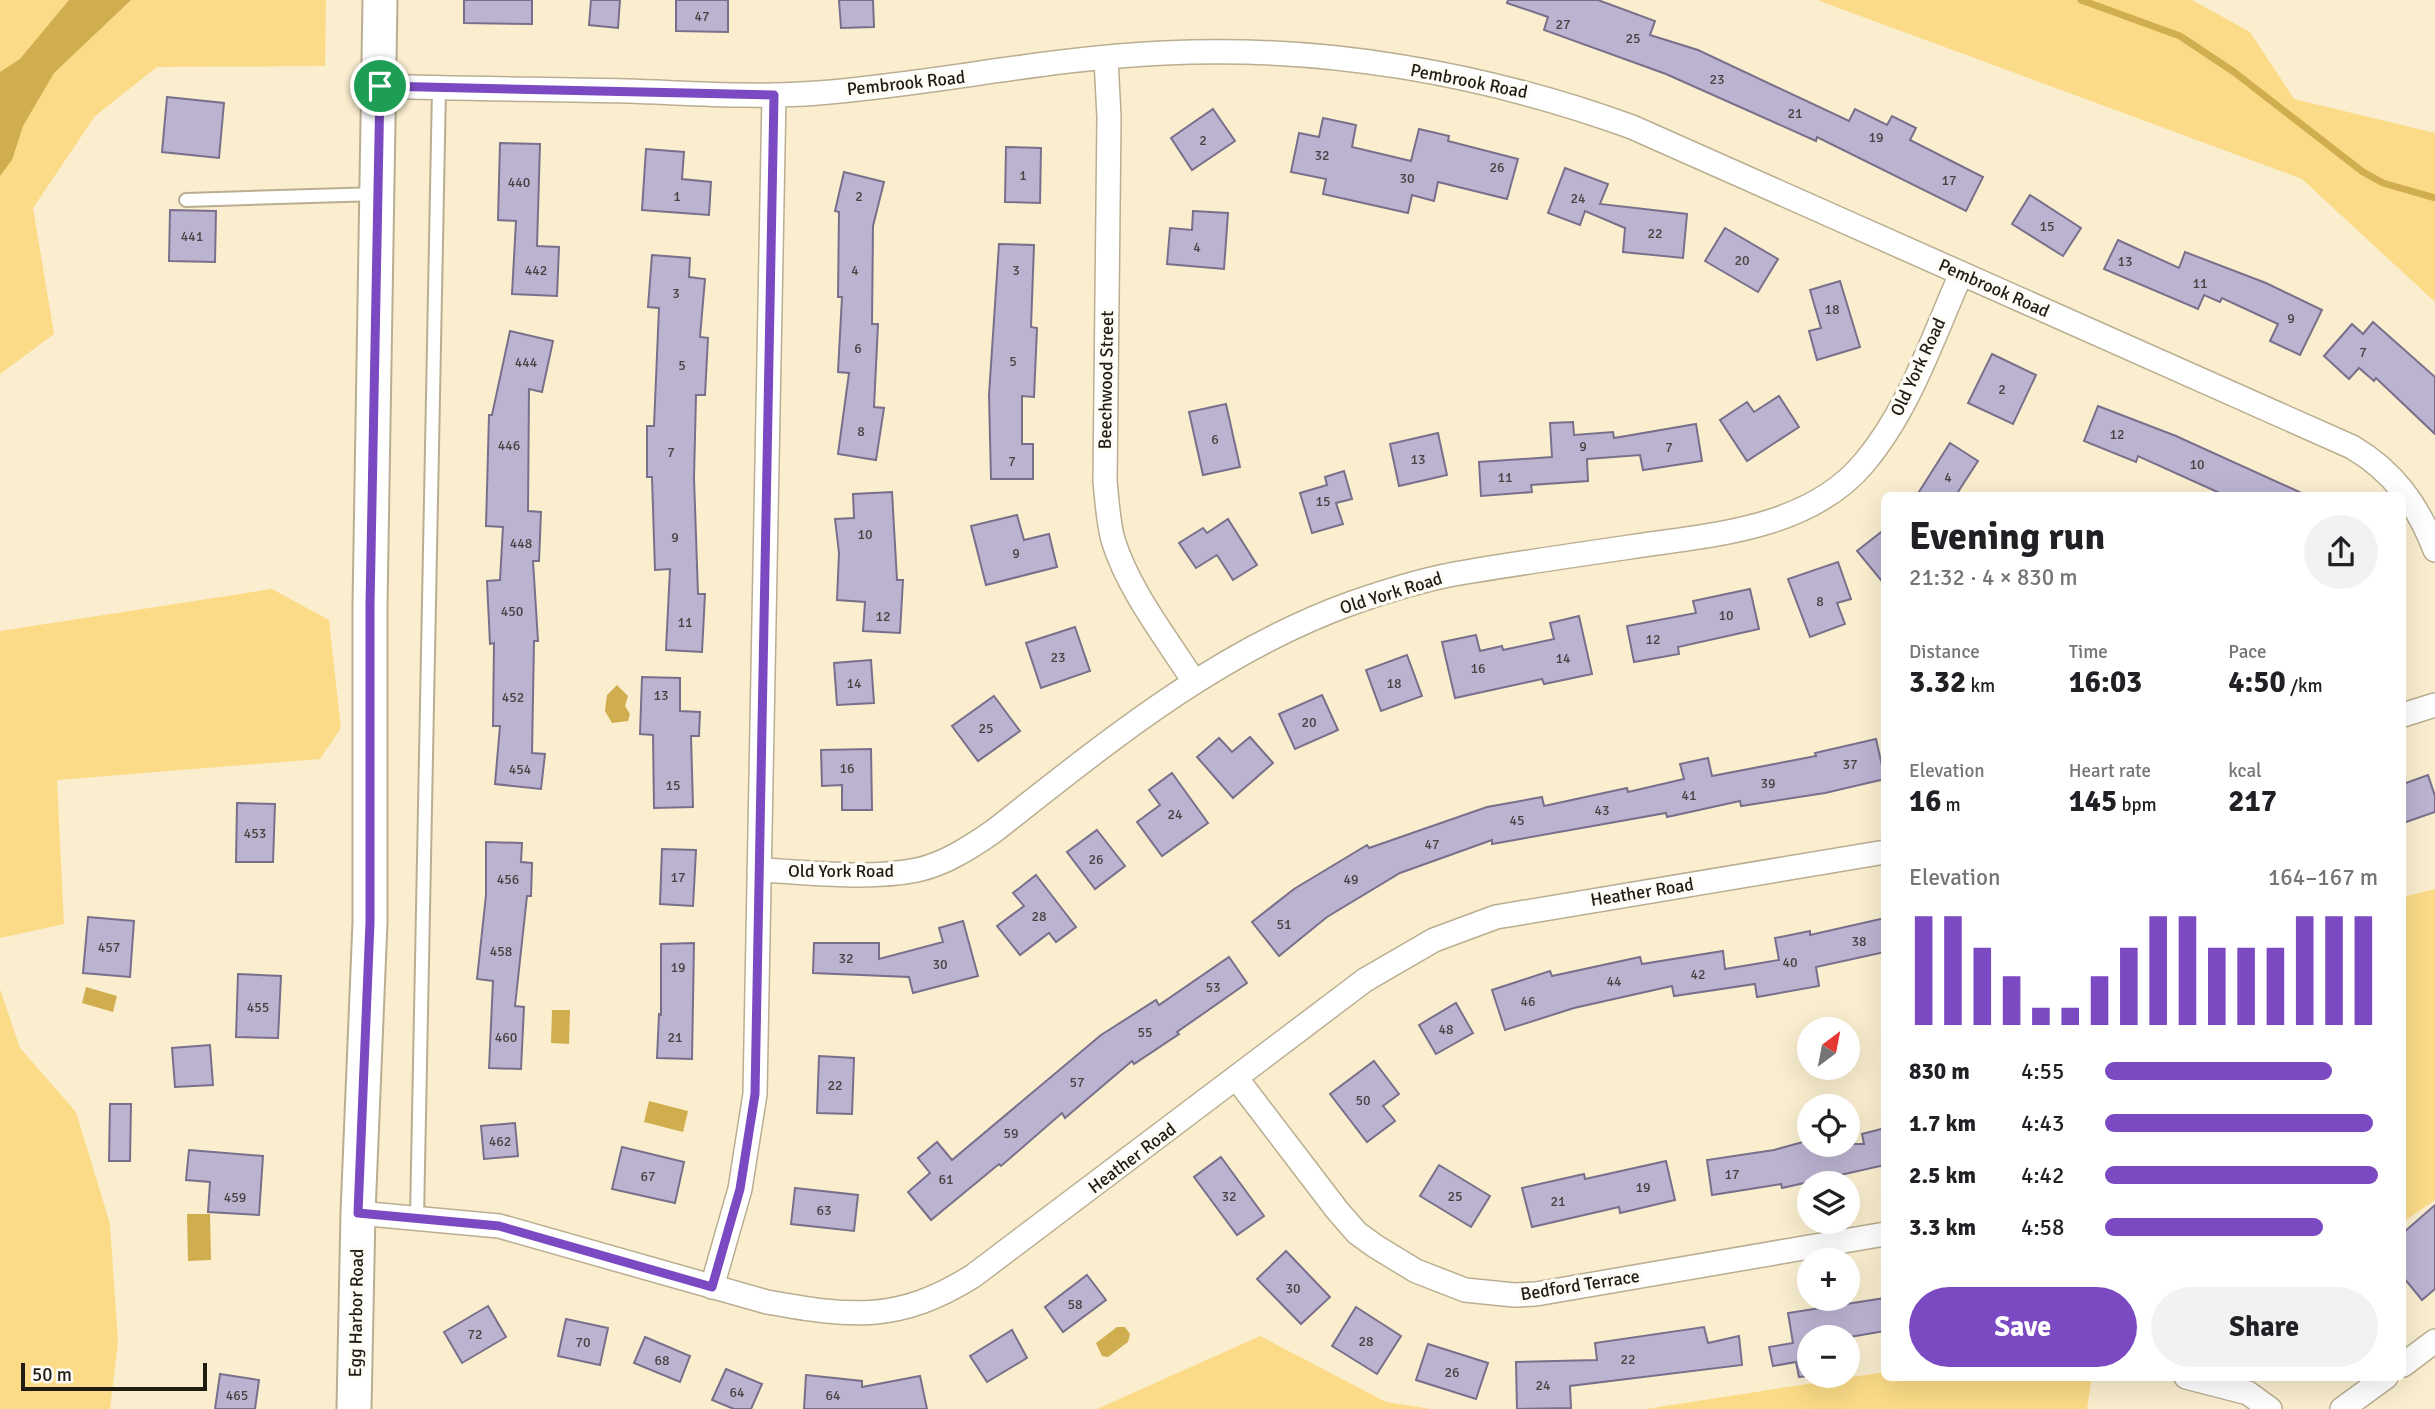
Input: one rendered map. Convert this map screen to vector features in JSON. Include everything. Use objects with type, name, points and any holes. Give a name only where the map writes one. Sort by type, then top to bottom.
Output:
[{"type":"main road","name":"Egg Harbor Road","points":[[354,1409],[358,1213],[370,922],[370,620],[380,0]]},
{"type":"street","name":"Pembrook Road","points":[[380,86],[774,95],[938,81],[1053,63],[1162,53],[1275,54],[1430,71],[1535,94],[1643,131],[2352,447],[2376,461],[2404,492]]},
{"type":"street","name":"Beechwood Street","points":[[1106,59],[1109,117],[1105,481],[1108,511],[1122,563],[1193,680]]},
{"type":"street","points":[[712,1287],[740,1189],[752,1125],[774,95]]},
{"type":"street","name":"Old York Road","points":[[759,870],[862,874],[917,870],[942,861],[994,831],[1193,680],[1308,620],[1423,581],[1728,532],[1768,522],[1803,507],[1841,484],[1862,466],[1879,445],[1904,400],[1961,274]]},
{"type":"street","name":"Pembrook Road","points":[[2406,495],[2425,522],[2435,550]]},
{"type":"street","points":[[2406,714],[2435,705]]},
{"type":"street","name":"Heather Road","points":[[358,1213],[499,1226],[712,1287],[802,1308],[873,1314],[907,1308],[940,1297],[973,1276],[1366,980],[1463,926],[1536,909],[1881,853]]},
{"type":"street","name":"Bedford Terrace","points":[[1237,1079],[1357,1233],[1416,1271],[1465,1290],[1514,1295],[1536,1294],[1881,1235]]},
{"type":"street","points":[[2406,1363],[2435,1342]]},
{"type":"street","points":[[2202,1381],[2248,1393],[2270,1409]]},
{"type":"street","points":[[2342,1409],[2380,1381]]},
{"type":"lane","points":[[417,1218],[439,88]]},
{"type":"lane","points":[[186,200],[378,194]]},
{"type":"shaded area","points":[[0,0],[326,0],[325,66],[157,67],[95,116],[33,208],[54,334],[0,374]]},
{"type":"shaded area","points":[[69,0],[131,0],[54,73],[23,126],[12,160],[0,176],[0,72],[20,59]]},
{"type":"shaded area","points":[[1817,0],[2192,0],[2250,32],[2294,99],[2435,133],[2435,302],[2302,179]]},
{"type":"shaded area","points":[[272,589],[329,620],[341,728],[320,759],[57,780],[64,924],[0,938],[0,631]]},
{"type":"shaded area","points":[[617,685],[628,696],[625,706],[630,714],[628,721],[612,723],[605,711],[607,695]]},
{"type":"shaded area","points":[[2435,889],[2435,1200],[2406,1220],[2406,896]]},
{"type":"shaded area","points":[[86,987],[117,996],[113,1012],[82,1003]]},
{"type":"shaded area","points":[[0,989],[20,1048],[76,1112],[110,1224],[118,1342],[110,1409],[0,1409]]},
{"type":"shaded area","points":[[552,1010],[570,1010],[569,1044],[551,1043]]},
{"type":"shaded area","points":[[649,1101],[688,1111],[683,1132],[644,1122]]},
{"type":"shaded area","points":[[187,1214],[210,1214],[211,1260],[188,1261]]},
{"type":"shaded area","points":[[1117,1327],[1125,1327],[1130,1334],[1128,1342],[1108,1357],[1102,1356],[1096,1343]]},
{"type":"shaded area","points":[[1260,1336],[1386,1402],[1431,1409],[1097,1409]]},
{"type":"shaded area","points":[[1881,1373],[1881,1381],[2091,1381],[2087,1409],[1646,1409],[1797,1386],[1797,1388],[1860,1388],[1860,1376]]},
{"type":"building","points":[[464,0],[532,0],[532,24],[464,23]]},
{"type":"building","points":[[591,0],[620,0],[618,28],[589,25]]},
{"type":"building","points":[[676,0],[728,0],[728,32],[676,31]]},
{"type":"building","points":[[839,0],[873,0],[874,27],[841,28]]},
{"type":"building","points":[[1508,0],[1598,0],[1655,21],[1650,35],[1698,50],[1849,121],[1855,109],[1887,125],[1892,116],[1916,128],[1910,140],[1983,177],[1966,211],[1817,137],[1816,141],[1666,74],[1544,30],[1548,17],[1507,3]]},
{"type":"building","points":[[167,97],[224,103],[219,158],[162,152]]},
{"type":"building","points":[[1213,109],[1235,141],[1192,170],[1171,138]]},
{"type":"building","points":[[1323,118],[1356,125],[1352,147],[1411,161],[1419,129],[1449,136],[1448,141],[1518,159],[1507,199],[1438,182],[1434,201],[1412,195],[1408,213],[1323,194],[1326,179],[1291,172],[1299,133],[1319,137]]},
{"type":"building","points":[[500,143],[540,144],[537,246],[559,247],[557,296],[512,294],[516,221],[498,220]]},
{"type":"building","points":[[1006,147],[1041,148],[1040,203],[1005,202]]},
{"type":"building","points":[[646,149],[684,152],[682,179],[711,182],[709,215],[642,210]]},
{"type":"building","points":[[1565,168],[1608,184],[1600,204],[1687,214],[1683,258],[1623,252],[1625,228],[1585,211],[1580,225],[1548,213]]},
{"type":"building","points":[[844,172],[884,182],[873,226],[872,324],[878,324],[874,407],[884,408],[876,460],[838,454],[849,373],[838,372],[842,297],[838,297],[839,212],[835,211]]},
{"type":"building","points":[[2030,195],[2081,228],[2063,256],[2012,224]]},
{"type":"building","points":[[170,210],[216,211],[215,262],[169,261]]},
{"type":"building","points":[[1193,211],[1228,213],[1224,269],[1167,264],[1170,228],[1192,230]]},
{"type":"building","points":[[1725,228],[1778,259],[1758,292],[1705,261]]},
{"type":"building","points":[[2118,240],[2179,268],[2185,252],[2266,283],[2322,310],[2300,355],[2270,341],[2278,324],[2222,298],[2220,302],[2204,295],[2198,309],[2104,269]]},
{"type":"building","points":[[999,244],[1034,245],[1031,327],[1037,328],[1034,397],[1022,396],[1022,444],[1033,444],[1033,479],[991,479],[989,395]]},
{"type":"building","points":[[652,255],[690,258],[689,277],[705,279],[700,337],[708,338],[705,395],[696,395],[694,478],[698,594],[705,594],[702,652],[666,650],[670,569],[655,570],[652,477],[647,477],[647,426],[654,426],[659,308],[648,307]]},
{"type":"building","points":[[1840,281],[1860,347],[1817,360],[1809,331],[1821,328],[1810,290]]},
{"type":"building","points":[[2373,322],[2435,377],[2435,434],[2376,378],[2374,381],[2359,368],[2349,379],[2324,356],[2352,324],[2363,334]]},
{"type":"building","points":[[510,331],[553,341],[542,392],[529,389],[528,511],[541,512],[539,561],[533,561],[538,641],[534,641],[532,753],[545,754],[541,789],[495,784],[500,726],[493,726],[494,643],[490,644],[487,581],[500,580],[503,527],[486,526],[489,415],[492,415]]},
{"type":"building","points":[[1992,354],[2036,375],[2013,424],[1968,403]]},
{"type":"building","points":[[1779,396],[1799,427],[1747,461],[1720,420],[1747,402],[1754,412]]},
{"type":"building","points":[[1226,404],[1240,467],[1203,475],[1189,412]]},
{"type":"building","points":[[2098,406],[2176,436],[2299,492],[2217,492],[2138,456],[2136,462],[2084,441]]},
{"type":"building","points":[[1573,422],[1574,435],[1613,432],[1614,438],[1696,424],[1702,461],[1643,470],[1640,455],[1587,459],[1588,481],[1531,485],[1532,492],[1481,496],[1479,462],[1552,457],[1550,423]]},
{"type":"building","points":[[1438,433],[1447,475],[1399,486],[1390,444]]},
{"type":"building","points":[[1950,443],[1978,461],[1958,492],[1919,492]]},
{"type":"building","points":[[1344,471],[1352,499],[1336,503],[1343,524],[1312,533],[1300,493],[1327,485],[1325,477]]},
{"type":"building","points":[[892,492],[897,580],[903,580],[900,633],[863,631],[865,602],[837,600],[839,553],[835,519],[854,518],[853,494]]},
{"type":"building","points":[[1017,515],[1024,540],[1049,534],[1057,567],[986,585],[971,526]]},
{"type":"building","points":[[1228,519],[1257,565],[1233,580],[1217,555],[1196,568],[1179,543],[1203,528],[1207,533]]},
{"type":"building","points":[[1881,532],[1881,580],[1857,551]]},
{"type":"building","points":[[1838,562],[1851,599],[1837,603],[1845,624],[1810,637],[1788,579]]},
{"type":"building","points":[[1750,589],[1759,629],[1678,647],[1679,654],[1634,662],[1627,626],[1696,613],[1693,601]]},
{"type":"building","points":[[1579,616],[1592,674],[1544,684],[1542,679],[1455,698],[1442,642],[1476,635],[1480,651],[1502,646],[1503,650],[1554,639],[1550,623]]},
{"type":"building","points":[[1075,627],[1090,671],[1041,688],[1026,643]]},
{"type":"building","points":[[1407,655],[1422,696],[1381,711],[1366,670]]},
{"type":"building","points":[[871,660],[874,703],[837,705],[834,663]]},
{"type":"building","points":[[642,677],[680,678],[680,711],[700,712],[699,736],[691,736],[693,807],[654,808],[653,735],[640,734]]},
{"type":"building","points":[[1322,695],[1338,730],[1295,749],[1279,714]]},
{"type":"building","points":[[994,696],[1020,731],[978,761],[952,726]]},
{"type":"building","points":[[1250,737],[1273,763],[1233,798],[1197,757],[1219,738],[1232,752]]},
{"type":"building","points":[[1876,739],[1881,761],[1881,780],[1825,793],[1741,806],[1740,801],[1667,817],[1666,813],[1492,844],[1492,840],[1400,873],[1327,917],[1279,956],[1252,922],[1294,889],[1367,845],[1369,848],[1487,807],[1542,797],[1544,806],[1627,788],[1628,792],[1684,779],[1680,764],[1708,758],[1712,776],[1816,756],[1815,753]]},
{"type":"building","points":[[871,749],[872,810],[842,810],[842,785],[822,786],[821,750]]},
{"type":"building","points":[[1172,773],[1208,823],[1162,856],[1137,822],[1160,805],[1149,790]]},
{"type":"building","points":[[2428,775],[2435,796],[2435,812],[2406,822],[2406,783]]},
{"type":"building","points":[[237,803],[275,804],[273,862],[236,862]]},
{"type":"building","points":[[1097,830],[1125,866],[1095,889],[1067,852]]},
{"type":"building","points":[[486,842],[522,843],[521,862],[532,863],[531,896],[527,896],[515,1006],[524,1007],[521,1069],[489,1068],[493,981],[477,979],[486,895]]},
{"type":"building","points":[[662,849],[696,850],[693,906],[660,904]]},
{"type":"building","points":[[1036,875],[1076,927],[1056,942],[1049,933],[1020,955],[997,926],[1024,906],[1013,893]]},
{"type":"building","points":[[88,917],[134,921],[130,977],[83,973]]},
{"type":"building","points":[[1881,919],[1881,953],[1816,967],[1819,986],[1757,997],[1755,984],[1674,996],[1672,986],[1574,1008],[1505,1030],[1492,990],[1550,971],[1552,976],[1640,957],[1642,964],[1723,951],[1725,969],[1779,960],[1775,938],[1810,931],[1810,935]]},
{"type":"building","points":[[963,921],[978,976],[913,993],[909,977],[813,973],[814,943],[879,943],[879,959],[943,942],[939,928]]},
{"type":"building","points":[[694,943],[692,1059],[657,1058],[659,1014],[661,1015],[661,944]]},
{"type":"building","points":[[1229,957],[1247,983],[1177,1032],[1179,1034],[1134,1064],[1132,1061],[1065,1118],[1062,1113],[1001,1166],[999,1164],[931,1220],[908,1192],[930,1173],[918,1158],[937,1142],[952,1160],[1101,1035],[1156,1000],[1159,1005]]},
{"type":"building","points":[[238,974],[281,976],[278,1038],[236,1037]]},
{"type":"building","points":[[1456,1003],[1473,1033],[1436,1054],[1419,1025]]},
{"type":"building","points":[[210,1045],[213,1085],[175,1087],[172,1048]]},
{"type":"building","points":[[819,1056],[854,1058],[852,1114],[817,1113]]},
{"type":"building","points":[[1374,1061],[1399,1094],[1383,1106],[1395,1121],[1367,1142],[1330,1094]]},
{"type":"building","points":[[110,1104],[131,1104],[130,1161],[109,1161]]},
{"type":"building","points":[[515,1123],[518,1156],[484,1159],[481,1126]]},
{"type":"building","points":[[1881,1129],[1881,1166],[1858,1171],[1797,1171],[1797,1185],[1782,1188],[1781,1184],[1712,1195],[1707,1160],[1774,1150],[1797,1144],[1797,1157],[1860,1157],[1860,1144],[1864,1144],[1862,1134]]},
{"type":"building","points":[[622,1147],[684,1162],[675,1203],[612,1189]]},
{"type":"building","points":[[189,1150],[263,1156],[259,1215],[208,1212],[210,1182],[186,1180]]},
{"type":"building","points":[[1221,1157],[1264,1216],[1237,1235],[1194,1177]]},
{"type":"building","points":[[1666,1161],[1675,1200],[1620,1213],[1619,1207],[1532,1227],[1522,1188],[1584,1174],[1585,1179]]},
{"type":"building","points":[[1439,1165],[1490,1196],[1471,1227],[1420,1196]]},
{"type":"building","points":[[795,1188],[858,1195],[854,1231],[791,1224]]},
{"type":"building","points":[[2435,1205],[2435,1289],[2422,1300],[2406,1281],[2406,1230]]},
{"type":"building","points":[[1286,1251],[1330,1297],[1301,1324],[1257,1279]]},
{"type":"building","points":[[1087,1275],[1106,1300],[1063,1332],[1045,1307]]},
{"type":"building","points":[[1881,1299],[1881,1332],[1860,1335],[1860,1325],[1797,1325],[1797,1367],[1796,1362],[1773,1366],[1769,1347],[1793,1343],[1788,1313],[1860,1311],[1860,1302]]},
{"type":"building","points":[[488,1306],[506,1337],[462,1363],[444,1332]]},
{"type":"building","points":[[1356,1307],[1401,1336],[1377,1374],[1332,1346]]},
{"type":"building","points":[[566,1319],[608,1328],[600,1365],[558,1356]]},
{"type":"building","points":[[1704,1327],[1708,1343],[1739,1336],[1742,1365],[1570,1386],[1571,1408],[1517,1409],[1516,1362],[1597,1360],[1595,1343]]},
{"type":"building","points":[[1012,1330],[1027,1358],[987,1382],[970,1356]]},
{"type":"building","points":[[645,1337],[690,1356],[680,1382],[634,1363]]},
{"type":"building","points":[[1428,1344],[1488,1363],[1476,1399],[1416,1380]]},
{"type":"building","points":[[726,1369],[762,1384],[751,1409],[734,1409],[712,1400]]},
{"type":"building","points":[[220,1374],[259,1380],[255,1409],[215,1409]]},
{"type":"building","points":[[806,1375],[862,1381],[862,1387],[920,1376],[927,1409],[804,1409]]},
{"type":"waterway","points":[[2081,0],[2180,36],[2234,72],[2363,172],[2383,183],[2435,198]]},
{"type":"route","points":[[380,86],[774,95],[755,1094],[740,1189],[712,1287],[499,1226],[358,1213],[370,922],[370,606],[380,86]]}]
